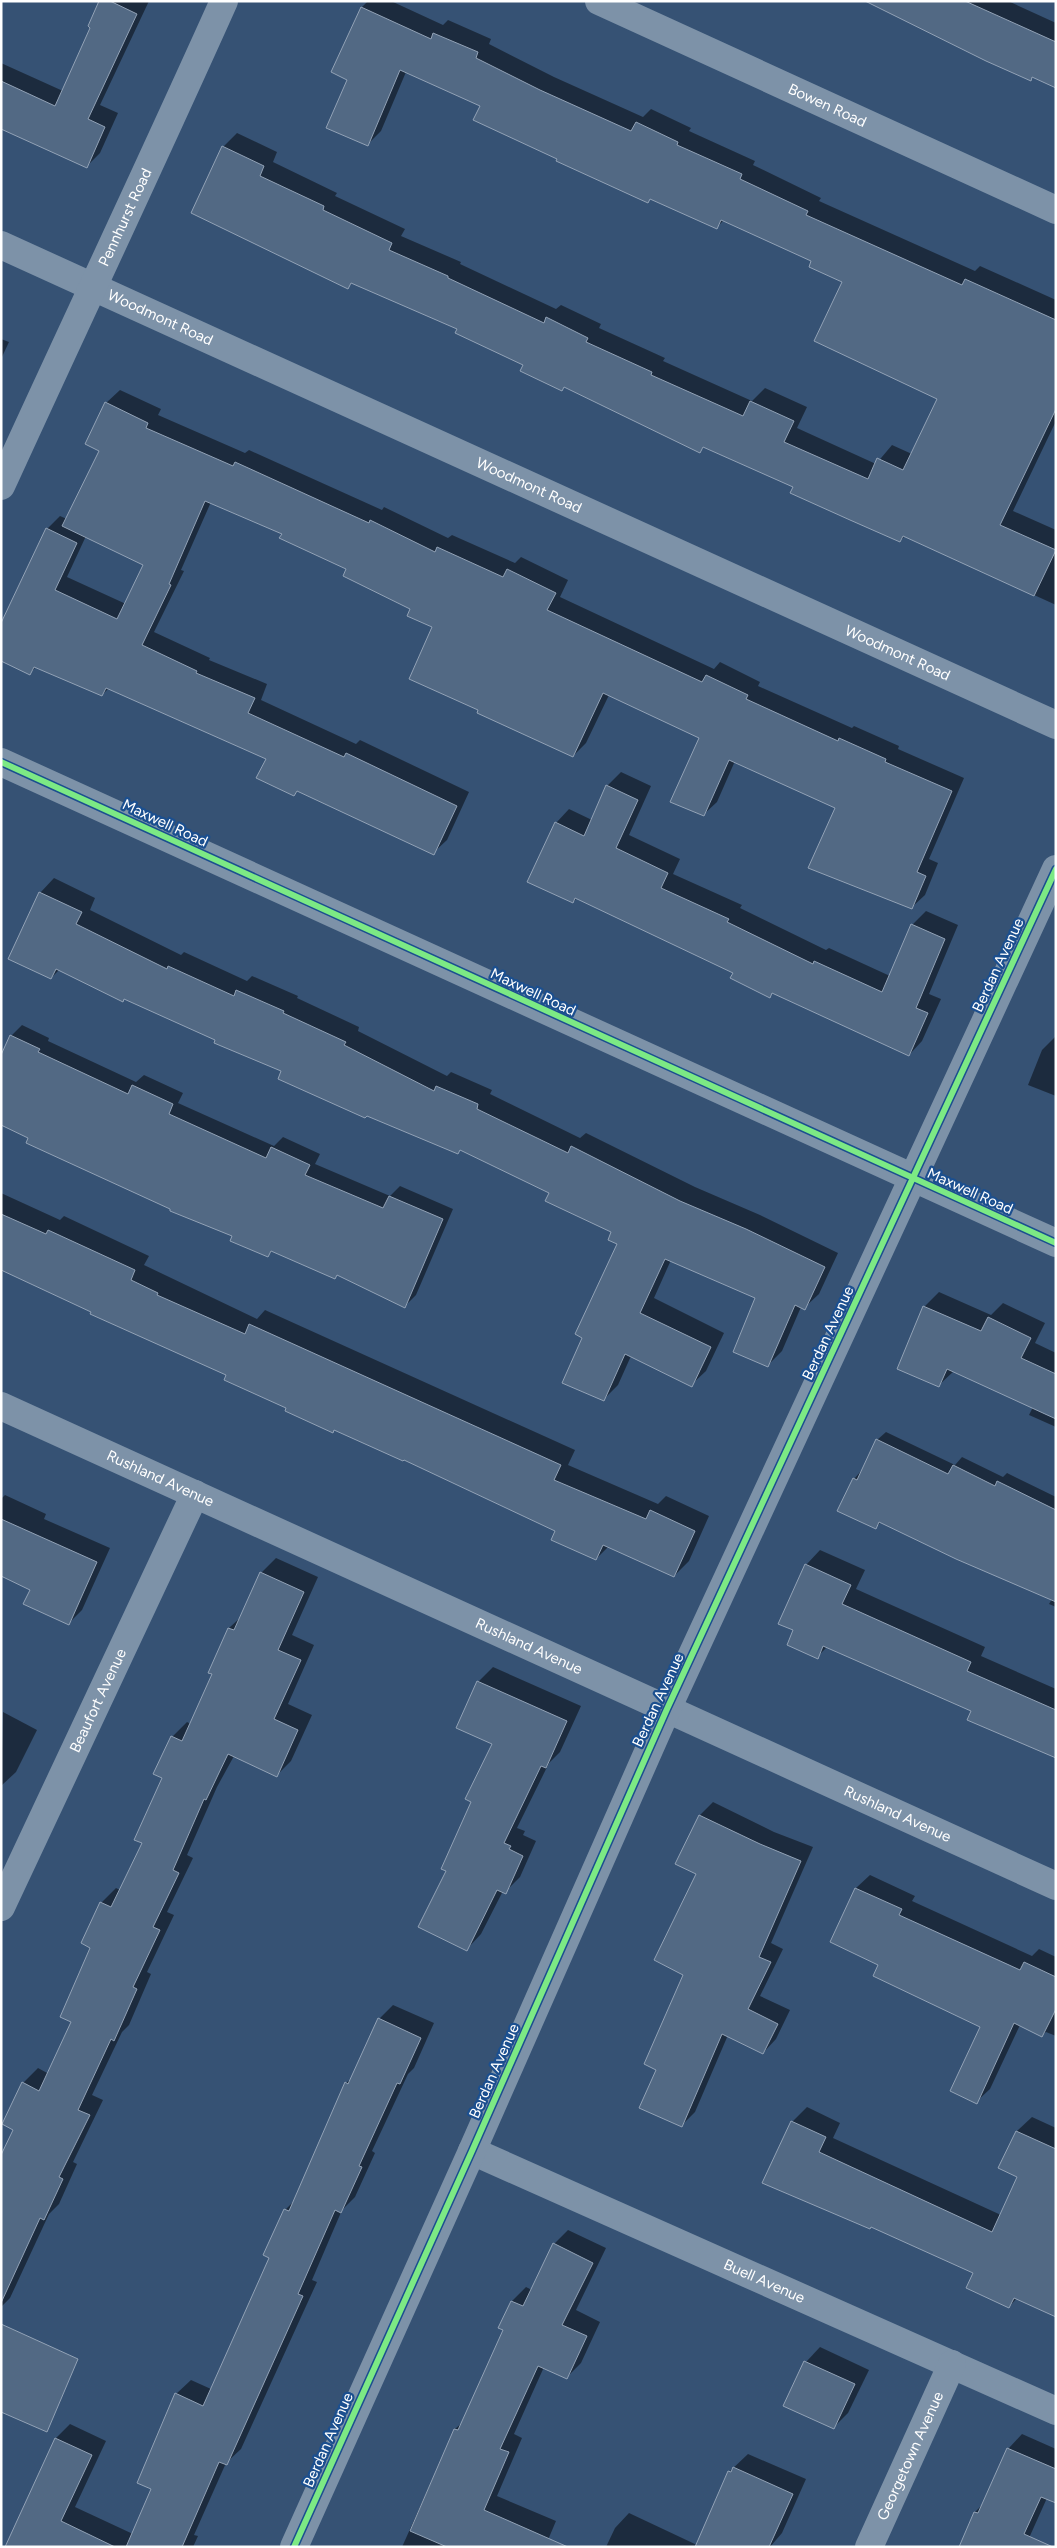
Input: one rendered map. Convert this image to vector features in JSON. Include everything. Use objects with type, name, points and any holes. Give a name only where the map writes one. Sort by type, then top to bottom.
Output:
[{"type":"street","name":"Pennhurst Road","points":[[1,486],[77,320],[94,288],[224,1]]},
{"type":"street","name":"Bowen Road","points":[[599,1],[1056,210]]},
{"type":"street","name":"Woodmont Road","points":[[1,245],[1056,725]]},
{"type":"street","name":"Maxwell Road","points":[[1,762],[1056,1243]]},
{"type":"street","name":"Berdan Avenue","points":[[294,2547],[667,1708],[914,1179],[1056,869]]},
{"type":"street","name":"Rushland Avenue","points":[[1,1406],[1056,1886]]},
{"type":"street","name":"Beaufort Avenue","points":[[1,1907],[194,1494]]},
{"type":"street","name":"Buell Avenue","points":[[472,2150],[1056,2411]]},
{"type":"street","name":"Georgetown Avenue","points":[[869,2547],[952,2364]]},
{"type":"building","points":[[99,1],[110,1],[137,14],[88,119],[105,127],[87,168],[1,129],[1,81],[55,106],[90,28],[88,26]]},
{"type":"building","points":[[865,1],[965,1],[1056,42],[1056,88],[1032,77],[1031,81],[986,61]]},
{"type":"building","points":[[361,7],[431,39],[433,33],[478,52],[476,58],[540,90],[631,131],[636,122],[678,142],[677,145],[742,174],[740,179],[808,211],[806,215],[962,285],[965,279],[1056,320],[1056,409],[1000,525],[1056,550],[1034,596],[903,536],[900,542],[790,493],[793,487],[703,447],[700,453],[564,387],[562,391],[520,371],[523,365],[455,333],[457,329],[351,283],[348,289],[191,213],[222,146],[264,166],[260,176],[324,206],[323,210],[392,243],[389,250],[448,276],[448,278],[544,323],[546,317],[588,338],[586,342],[652,372],[651,375],[743,416],[750,401],[794,421],[784,442],[868,479],[877,458],[903,470],[937,399],[814,341],[842,282],[809,267],[811,261],[721,220],[717,229],[650,199],[648,203],[556,161],[557,159],[473,120],[480,106],[400,70],[368,146],[326,128],[347,80],[331,72]]},
{"type":"building","points":[[105,402],[148,423],[146,428],[233,466],[235,462],[369,523],[370,520],[435,552],[437,547],[503,577],[507,569],[556,593],[547,610],[702,682],[706,675],[748,695],[746,699],[838,741],[839,738],[886,759],[885,762],[952,791],[917,872],[926,876],[912,909],[808,868],[835,808],[729,760],[704,816],[670,802],[699,738],[603,693],[573,757],[477,713],[478,710],[409,679],[432,627],[407,616],[410,609],[343,576],[346,569],[279,538],[282,534],[205,501],[169,584],[171,585],[142,645],[197,671],[196,673],[255,698],[248,713],[344,757],[346,753],[457,806],[434,855],[297,791],[294,796],[256,778],[266,759],[106,688],[102,696],[34,667],[30,675],[1,661],[1,623],[46,528],[77,543],[55,590],[117,619],[143,565],[62,526],[99,451],[85,444]]},
{"type":"building","points":[[606,785],[638,800],[616,848],[668,873],[661,888],[729,919],[727,922],[813,964],[814,961],[882,992],[911,924],[945,939],[916,1008],[928,1013],[909,1056],[772,993],[770,998],[730,978],[733,973],[575,898],[573,903],[527,882],[555,822],[584,836]]},
{"type":"building","points":[[39,892],[82,912],[76,924],[167,969],[168,966],[234,996],[236,990],[284,1011],[283,1013],[346,1042],[344,1045],[434,1091],[436,1086],[478,1104],[477,1109],[568,1153],[571,1146],[680,1201],[746,1229],[825,1267],[805,1310],[795,1305],[768,1367],[733,1352],[755,1298],[665,1259],[640,1313],[711,1347],[692,1387],[625,1354],[604,1401],[562,1383],[582,1338],[575,1334],[617,1244],[608,1240],[611,1232],[545,1201],[549,1193],[460,1150],[458,1154],[367,1116],[365,1118],[278,1079],[281,1071],[214,1043],[215,1040],[124,999],[123,1002],[56,969],[51,979],[8,959]]},
{"type":"building","points":[[10,1035],[40,1049],[38,1052],[128,1094],[132,1085],[173,1104],[169,1114],[266,1158],[271,1147],[310,1165],[305,1175],[383,1208],[389,1196],[443,1219],[405,1308],[337,1275],[335,1279],[271,1251],[268,1257],[230,1241],[232,1236],[170,1211],[170,1209],[26,1143],[28,1138],[1,1125],[1,1055]]},
{"type":"building","points":[[1,1214],[46,1234],[48,1230],[135,1270],[131,1280],[158,1293],[157,1295],[245,1334],[249,1324],[561,1465],[554,1480],[646,1519],[650,1510],[695,1531],[674,1577],[603,1545],[596,1560],[551,1540],[555,1531],[404,1460],[334,1430],[333,1433],[285,1411],[286,1408],[224,1380],[226,1375],[90,1314],[91,1312],[1,1270]]},
{"type":"building","points":[[923,1306],[981,1331],[988,1317],[1031,1338],[1021,1358],[1056,1374],[1056,1419],[947,1369],[939,1387],[897,1369]]},
{"type":"building","points":[[876,1439],[948,1474],[953,1465],[995,1486],[997,1481],[1056,1510],[1056,1602],[956,1559],[879,1522],[876,1529],[837,1511],[853,1478],[857,1480]]},
{"type":"building","points":[[1,1519],[97,1562],[69,1625],[23,1604],[30,1590],[1,1576]]},
{"type":"building","points":[[805,1564],[851,1585],[842,1604],[971,1662],[967,1671],[1056,1710],[1056,1758],[967,1720],[971,1711],[823,1646],[818,1659],[787,1645],[793,1630],[778,1624]]},
{"type":"building","points":[[260,1572],[304,1592],[278,1650],[301,1660],[274,1719],[298,1730],[277,1777],[228,1754],[206,1800],[204,1799],[173,1870],[179,1873],[153,1927],[160,1930],[133,1987],[137,1989],[114,2041],[111,2039],[78,2110],[90,2115],[59,2177],[63,2179],[44,2220],[40,2218],[1,2303],[1,2155],[13,2130],[2,2124],[22,2082],[39,2091],[71,2022],[60,2017],[90,1948],[81,1943],[100,1902],[111,1907],[142,1843],[134,1840],[162,1778],[153,1774],[171,1736],[182,1741],[212,1674],[208,1673],[228,1628],[234,1630]]},
{"type":"building","points":[[477,1681],[567,1721],[546,1768],[541,1766],[504,1843],[511,1846],[509,1849],[523,1856],[506,1894],[497,1890],[467,1951],[418,1927],[446,1871],[441,1869],[471,1802],[465,1799],[492,1744],[456,1728]]},
{"type":"building","points":[[699,1815],[801,1861],[759,1957],[771,1962],[748,2009],[778,2024],[763,2054],[722,2034],[682,2127],[639,2108],[656,2070],[644,2064],[683,1975],[654,1960],[696,1874],[675,1864]]},
{"type":"building","points":[[855,1888],[902,1909],[899,1915],[1020,1970],[1024,1962],[1056,1977],[1056,2009],[1042,2037],[1014,2023],[977,2104],[950,2091],[980,2027],[873,1976],[878,1965],[830,1942]]},
{"type":"building","points":[[378,2018],[421,2038],[400,2084],[397,2083],[359,2166],[362,2167],[341,2213],[335,2210],[298,2294],[303,2296],[227,2465],[219,2462],[182,2547],[126,2547],[151,2489],[137,2483],[175,2393],[203,2406],[269,2258],[263,2255],[284,2209],[289,2211],[345,2082],[348,2084]]},
{"type":"building","points":[[791,2121],[826,2137],[819,2152],[992,2232],[1017,2177],[998,2168],[1016,2131],[1056,2149],[1056,2317],[1014,2298],[1009,2308],[966,2288],[973,2273],[871,2227],[870,2229],[762,2183]]},
{"type":"building","points":[[553,2243],[593,2263],[562,2325],[587,2336],[567,2379],[538,2366],[500,2449],[509,2452],[484,2510],[568,2547],[447,2547],[410,2531],[454,2429],[458,2430],[503,2330],[498,2328],[511,2301],[523,2306]]},
{"type":"building","points":[[1,2324],[78,2359],[47,2432],[1,2412]]},
{"type":"building","points":[[804,2361],[855,2384],[834,2429],[783,2406]]},
{"type":"building","points":[[55,2438],[92,2455],[61,2521],[115,2547],[5,2547]]},
{"type":"building","points":[[1007,2448],[1056,2469],[1056,2503],[1041,2497],[1024,2534],[1053,2547],[959,2547],[974,2512],[978,2513]]},
{"type":"building","points":[[733,2467],[793,2494],[769,2547],[695,2547],[728,2471],[731,2472]]},
{"type":"cycle path","points":[[1,762],[1056,1243]]},
{"type":"cycle path","points":[[294,2547],[472,2151],[667,1709],[1056,869]]}]
